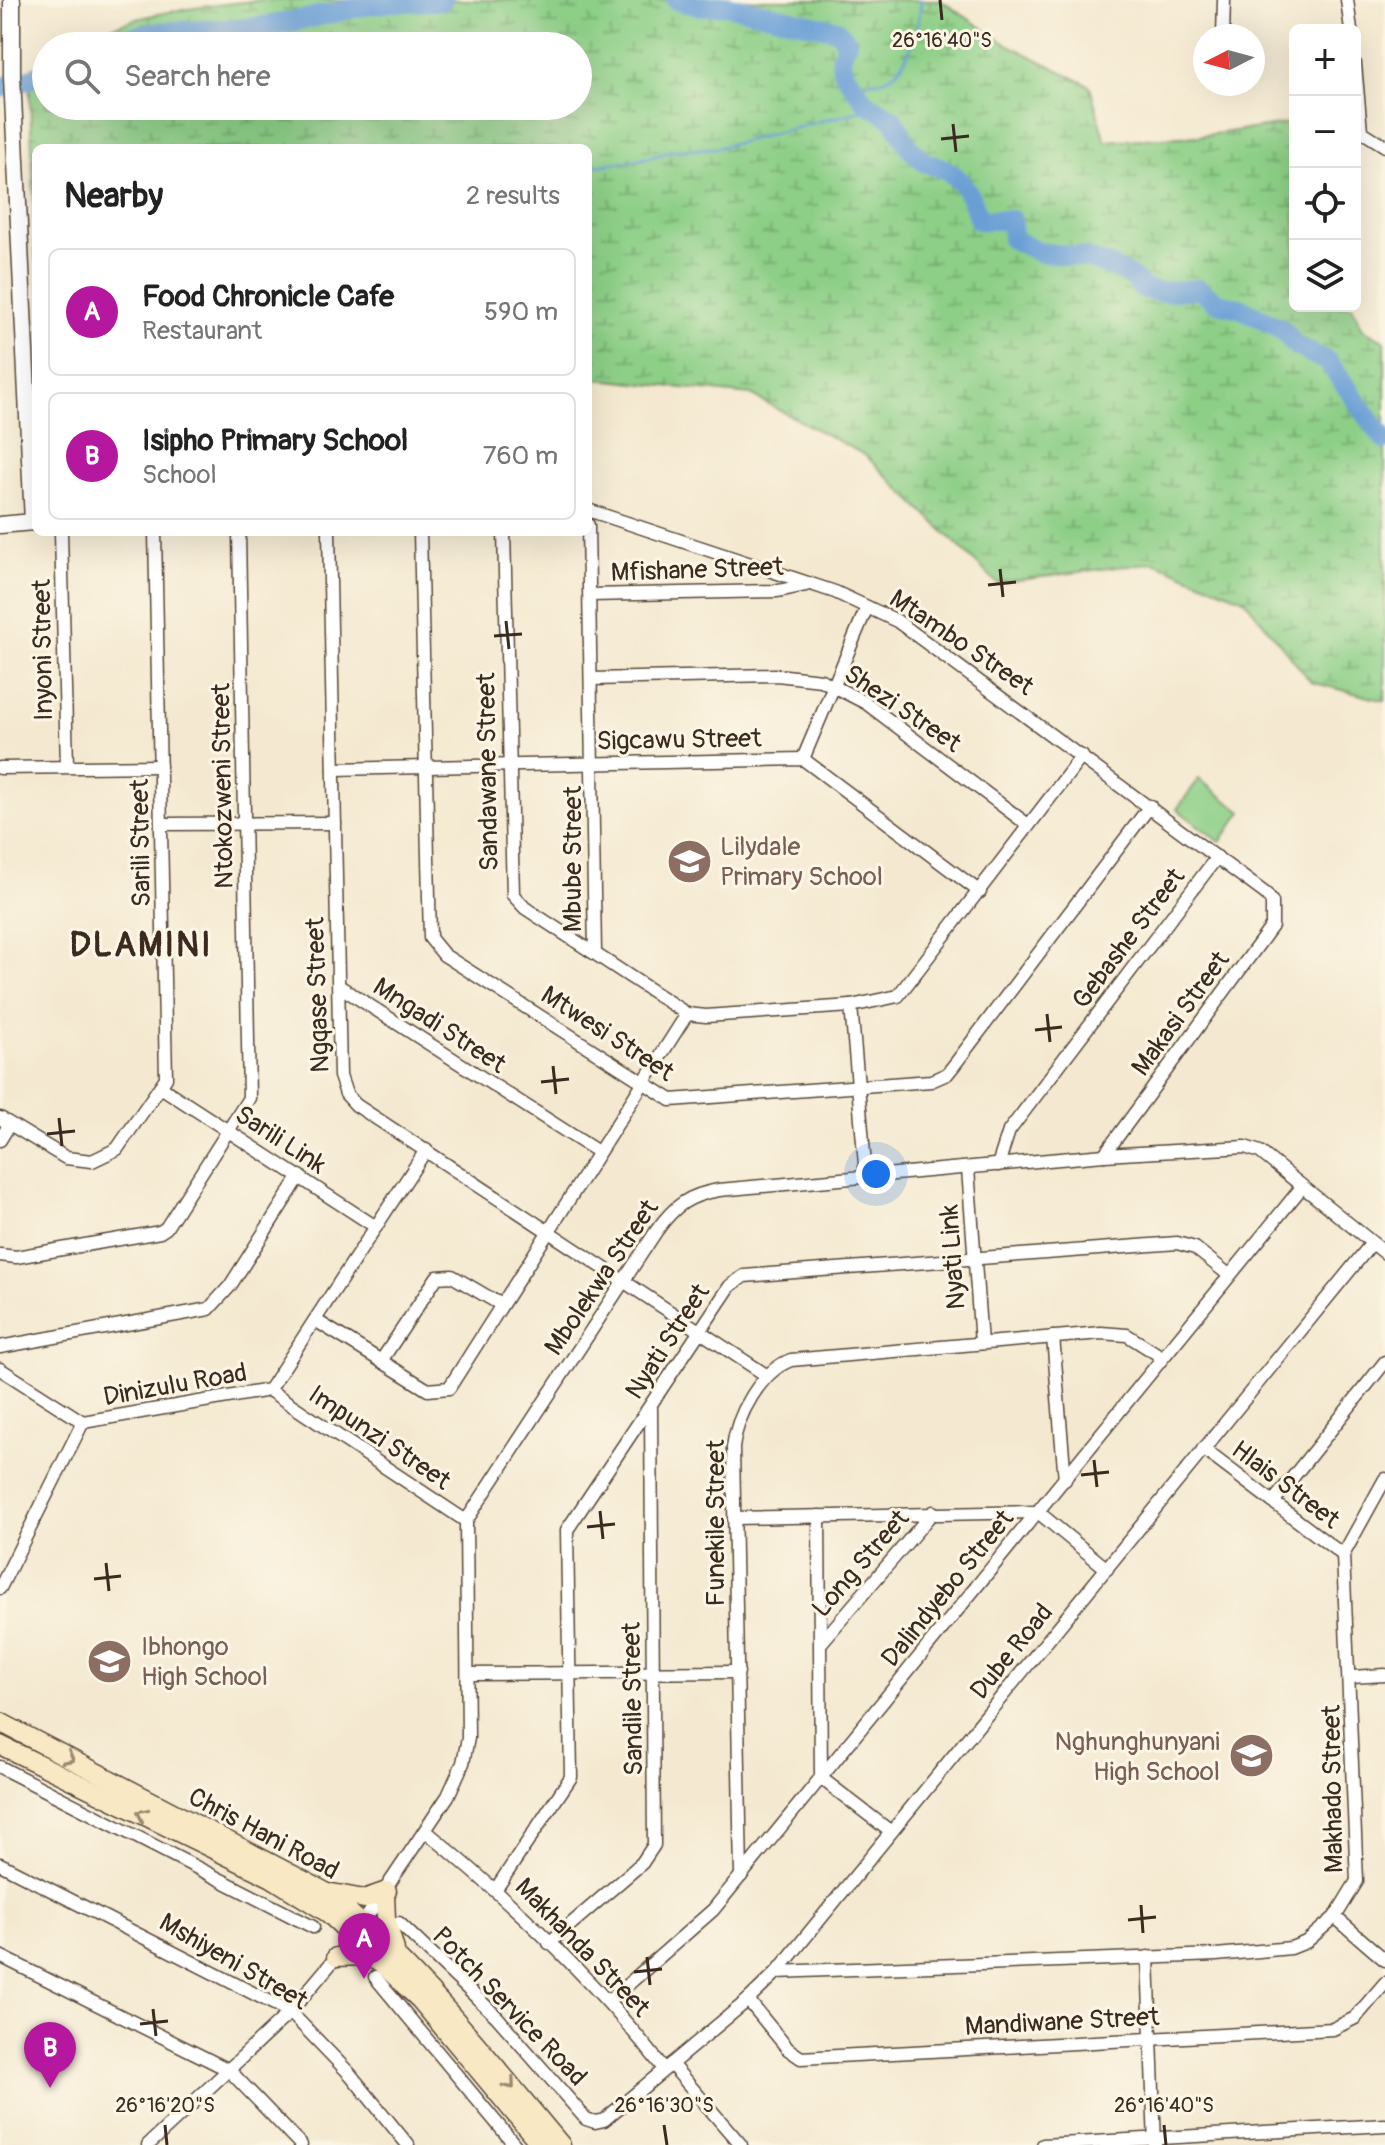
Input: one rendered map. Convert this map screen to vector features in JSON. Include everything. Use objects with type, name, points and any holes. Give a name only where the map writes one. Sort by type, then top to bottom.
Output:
[{"type":"main road","name":"Chris Hani Road","points":[[0,1722],[322,1890],[359,1930],[386,1966],[561,2145]]},
{"type":"main road","name":"Chris Hani Road","points":[[0,1745],[272,1878],[359,1930]]},
{"type":"main road","points":[[322,1890],[353,1899],[386,1892],[386,1966],[361,1956],[334,1959],[335,1939],[328,1913]]},
{"type":"main road","name":"Chris Hani Road","points":[[386,1966],[420,2000],[541,2145]]},
{"type":"street","points":[[12,0],[12,76],[32,465]]},
{"type":"street","points":[[1223,24],[1224,0]]},
{"type":"street","points":[[1347,0],[1350,24]]},
{"type":"street","points":[[1358,96],[1361,131],[1385,146]]},
{"type":"street","name":"Mtambo Street","points":[[592,511],[784,574],[806,585],[835,592],[927,641],[1266,894]]},
{"type":"street","points":[[0,525],[32,522]]},
{"type":"street","name":"Inyoni Street","points":[[61,536],[67,766]]},
{"type":"street","name":"Sarili Street","points":[[155,536],[166,1078],[162,1088]]},
{"type":"street","name":"Ntokozweni Street","points":[[0,1255],[16,1257],[160,1232],[166,1228],[230,1132],[249,1098],[239,536]]},
{"type":"street","name":"Ngqase Street","points":[[329,536],[340,1076],[346,1094],[356,1105],[766,1375]]},
{"type":"street","name":"Mtwesi Street","points":[[420,536],[428,920],[435,947],[671,1100],[683,1102],[859,1088],[931,1081],[947,1074],[1150,806]]},
{"type":"street","name":"Sandawane Street","points":[[504,536],[513,895],[525,908],[687,1014]]},
{"type":"street","name":"Mbube Street","points":[[588,536],[595,953]]},
{"type":"street","name":"Mfishane Street","points":[[590,595],[778,591],[806,585]]},
{"type":"street","points":[[867,607],[803,759],[980,892]]},
{"type":"street","name":"Shezi Street","points":[[592,679],[810,677],[833,685],[887,718],[1028,825]]},
{"type":"street","points":[[315,1320],[428,1390],[449,1388],[687,1014],[706,1016],[851,1006],[891,998],[907,989],[1082,756]]},
{"type":"street","name":"Sigcawu Street","points":[[334,769],[803,759]]},
{"type":"street","points":[[0,768],[160,766]]},
{"type":"street","points":[[162,824],[335,823]]},
{"type":"street","name":"Gebashe Street","points":[[998,1165],[1009,1131],[1217,857]]},
{"type":"street","name":"Makasi Street","points":[[1104,1155],[1272,926],[1272,902],[1266,894]]},
{"type":"street","name":"Mngadi Street","points":[[339,986],[598,1152]]},
{"type":"street","points":[[851,1006],[866,1176]]},
{"type":"street","points":[[0,1140],[5,1122],[66,1158],[92,1161],[117,1149],[162,1088]]},
{"type":"street","name":"Sarili Link","points":[[162,1088],[376,1227]]},
{"type":"street","name":"Mbolekwa Street","points":[[466,1521],[666,1216],[686,1198],[719,1190],[866,1176],[1104,1155],[1245,1147],[1260,1152],[1385,1253]]},
{"type":"street","name":"Dinizulu Road","points":[[0,1588],[83,1422],[269,1390],[426,1150]]},
{"type":"street","name":"Nyati Link","points":[[968,1169],[981,1343]]},
{"type":"street","points":[[0,1347],[209,1309],[230,1286],[300,1176]]},
{"type":"street","name":"Dalindyebo Street","points":[[609,2001],[713,1910],[1302,1187]]},
{"type":"street","name":"Nyati Street","points":[[496,1889],[571,1777],[567,1530],[730,1286],[744,1276],[974,1261],[1177,1243],[1195,1248],[1229,1275]]},
{"type":"street","name":"Dube Road","points":[[668,2066],[777,1972],[1372,1243]]},
{"type":"street","points":[[381,1361],[437,1277],[452,1276],[500,1304]]},
{"type":"street","points":[[766,1375],[791,1360],[1117,1333],[1127,1335],[1162,1357]]},
{"type":"street","points":[[1053,1337],[1065,1480]]},
{"type":"street","points":[[1273,1502],[1385,1362]]},
{"type":"street","points":[[1,1374],[83,1422]]},
{"type":"street","name":"Funekile Street","points":[[741,1876],[734,1434],[766,1375]]},
{"type":"street","name":"Impunzi Street","points":[[269,1390],[466,1521]]},
{"type":"street","name":"Sandile Street","points":[[549,1943],[652,1853],[655,1829],[651,1408]]},
{"type":"street","name":"Hlais Street","points":[[1203,1449],[1343,1555]]},
{"type":"street","points":[[1343,1555],[1385,1479]]},
{"type":"street","name":"Long Street","points":[[821,1643],[933,1512]]},
{"type":"street","points":[[1038,1512],[1107,1569]]},
{"type":"street","name":"Long Street","points":[[734,1518],[1038,1512]]},
{"type":"street","name":"Long Street","points":[[819,1516],[821,1778]]},
{"type":"street","points":[[148,2145],[290,2012],[359,1930],[427,1832],[463,1763],[468,1738],[469,1674],[466,1521]]},
{"type":"street","name":"Makhado Street","points":[[777,1972],[1148,1957],[1297,1947],[1335,1917],[1357,1881],[1351,1677],[1343,1555]]},
{"type":"street","points":[[469,1674],[738,1672]]},
{"type":"street","points":[[1351,1677],[1385,1675]]},
{"type":"street","points":[[0,1767],[313,1927]]},
{"type":"street","points":[[821,1778],[891,1832]]},
{"type":"street","name":"Makhanda Street","points":[[427,1832],[496,1889],[609,2001],[741,2145]]},
{"type":"street","name":"Mshiyeni Street","points":[[0,1864],[290,2012],[350,2074],[408,2145]]},
{"type":"street","points":[[1335,1917],[1385,1960]]},
{"type":"street","name":"Potch Service Road","points":[[399,1923],[497,2017],[591,2122],[604,2120],[668,2066]]},
{"type":"street","points":[[0,1956],[229,2070],[296,2143]]},
{"type":"street","points":[[1148,1957],[1155,2142]]},
{"type":"street","points":[[386,1966],[515,2145]]},
{"type":"street","name":"Mandiwane Street","points":[[748,2000],[788,2049],[801,2058],[1340,2028],[1355,2018],[1385,1983]]},
{"type":"street","points":[[1043,2145],[1155,2142],[1385,2126]]},
{"type":"green space","points":[[263,0],[940,0],[1005,43],[1090,86],[1105,141],[1199,136],[1289,124],[1289,312],[1355,312],[1363,329],[1385,341],[1385,701],[1311,682],[1244,599],[1154,562],[997,583],[865,455],[751,395],[592,378],[592,144],[32,144],[32,151],[29,70],[32,68],[32,120],[592,120],[592,32],[100,32],[164,13]]},
{"type":"green space","points":[[1199,779],[1242,812],[1220,842],[1177,809]]},
{"type":"waterway","points":[[158,32],[263,26],[378,3],[443,0]]},
{"type":"waterway","points":[[676,0],[699,6],[726,5],[837,30],[847,41],[841,58],[842,70],[865,102],[893,119],[909,147],[925,163],[947,170],[961,182],[972,199],[979,220],[1012,220],[1012,239],[1039,252],[1087,258],[1133,278],[1141,288],[1159,292],[1199,289],[1218,303],[1240,308],[1269,322],[1283,330],[1295,345],[1328,362],[1385,440]]},
{"type":"waterway","points":[[863,99],[866,82],[883,80],[893,74],[907,56],[921,0]]},
{"type":"waterway","points":[[0,88],[32,78]]},
{"type":"waterway","points":[[592,166],[648,158],[670,151],[717,148],[876,107]]},
{"type":"place","name":"Lilydale Primary School","points":[[689,861]]},
{"type":"place","name":"Ibhongo High School","points":[[110,1661]]},
{"type":"place","name":"Nghunghunyani High School","points":[[1251,1756]]},
{"type":"place","name":"Food Chronicle Cafe","points":[[364,1979]]},
{"type":"place","name":"Isipho Primary School","points":[[50,2088]]},
{"type":"district","name":"DLAMINI","points":[[141,944]]}]
